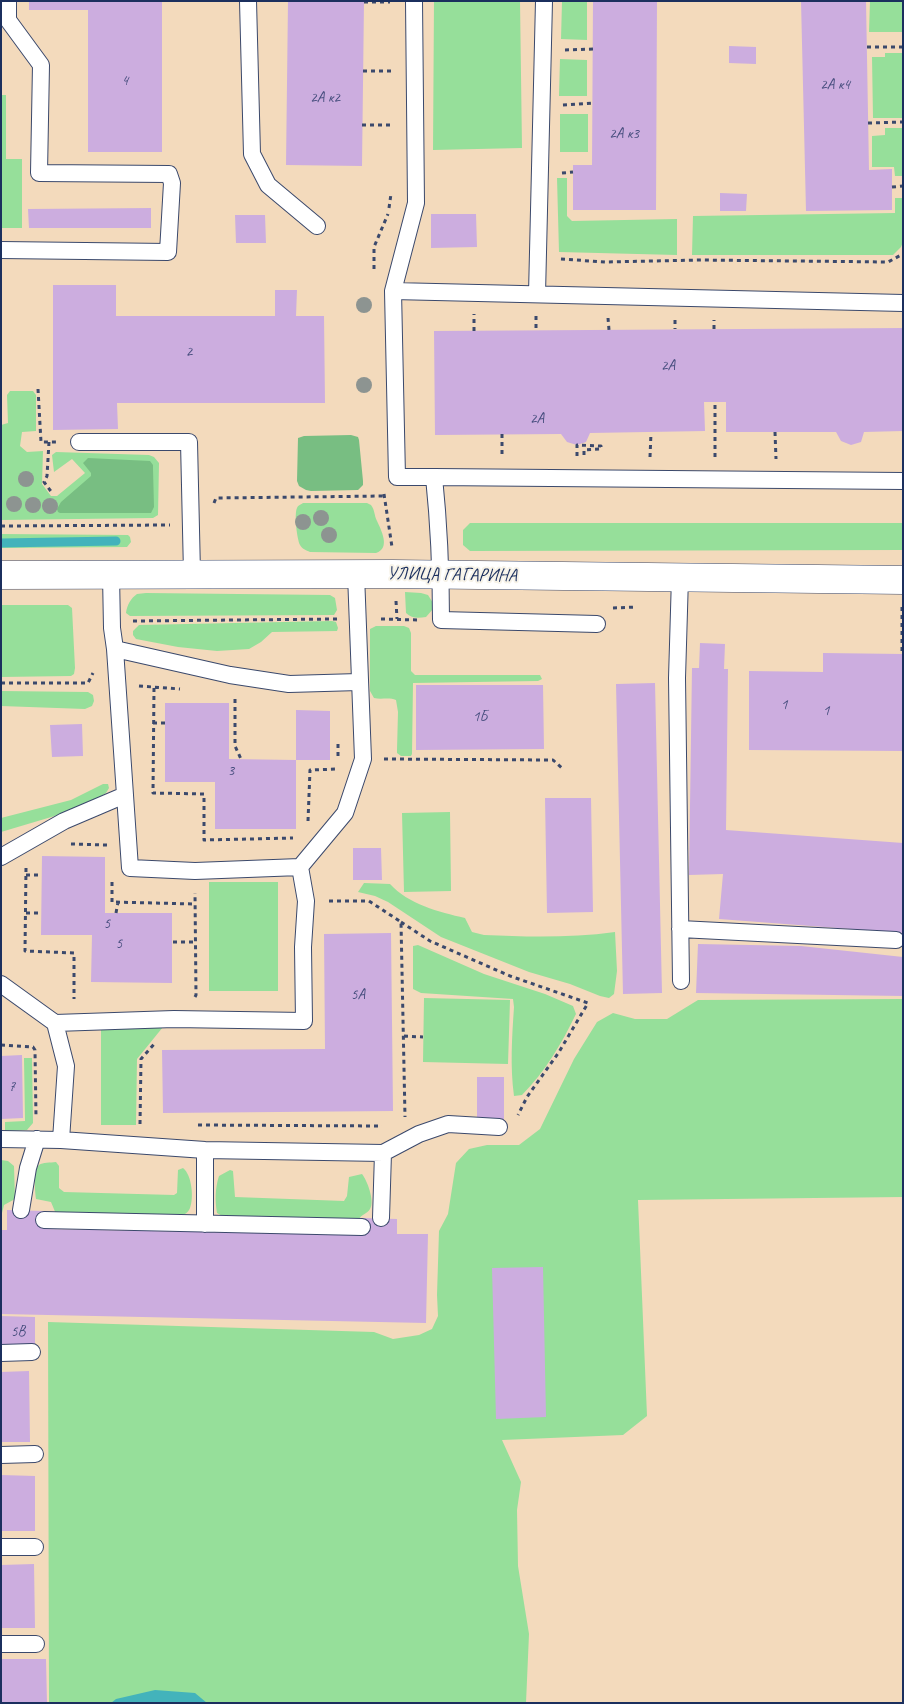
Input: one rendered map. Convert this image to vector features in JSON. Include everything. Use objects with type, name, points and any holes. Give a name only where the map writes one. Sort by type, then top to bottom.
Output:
[{"type":"street","name":"УЛИЦА ГАГАРИНА","points":[[1,575],[192,573],[441,574],[679,587],[902,592]]},
{"type":"lane","points":[[1,250],[168,252],[172,183],[170,174],[39,173],[41,65],[8,20],[8,1]]},
{"type":"lane","points":[[248,1],[252,154],[268,185],[317,226]]},
{"type":"lane","points":[[414,1],[416,203],[393,291],[397,477],[903,481]]},
{"type":"lane","points":[[537,294],[544,1]]},
{"type":"lane","points":[[393,291],[903,303]]},
{"type":"lane","points":[[79,442],[189,442],[192,573]]},
{"type":"lane","points":[[434,477],[441,574],[441,620],[597,624]]},
{"type":"lane","points":[[111,574],[112,628],[130,868],[195,871],[300,867],[346,813],[363,759],[356,574]]},
{"type":"lane","points":[[679,587],[677,678],[681,981]]},
{"type":"lane","points":[[115,649],[230,675],[289,684],[359,682]]},
{"type":"lane","points":[[1,857],[64,821],[125,795]]},
{"type":"lane","points":[[1,984],[55,1023],[174,1019],[304,1021],[303,947],[306,901],[300,867]]},
{"type":"lane","points":[[680,929],[896,940]]},
{"type":"lane","points":[[55,1023],[66,1066],[61,1140]]},
{"type":"lane","points":[[1,1139],[61,1140],[205,1150],[383,1153],[419,1134],[448,1124],[499,1127]]},
{"type":"lane","points":[[21,1210],[28,1168],[36,1139]]},
{"type":"lane","points":[[205,1150],[205,1224]]},
{"type":"lane","points":[[381,1218],[383,1153]]},
{"type":"lane","points":[[44,1220],[362,1227]]},
{"type":"lane","points":[[1,1353],[32,1352]]},
{"type":"lane","points":[[1,1455],[35,1454]]},
{"type":"lane","points":[[1,1547],[35,1547]]},
{"type":"lane","points":[[1,1644],[36,1644]]},
{"type":"path","points":[[364,2],[390,2],[391,12]]},
{"type":"path","points":[[867,47],[903,47]]},
{"type":"path","points":[[564,50],[592,49]]},
{"type":"path","points":[[392,61],[392,80]]},
{"type":"path","points":[[364,71],[392,71]]},
{"type":"path","points":[[555,106],[592,103]]},
{"type":"path","points":[[392,116],[393,134]]},
{"type":"path","points":[[868,123],[903,122]]},
{"type":"path","points":[[362,125],[392,126]]},
{"type":"path","points":[[374,276],[374,247],[389,212],[393,186]]},
{"type":"path","points":[[892,188],[903,186]]},
{"type":"path","points":[[554,258],[605,262],[701,260],[888,262],[903,254]]},
{"type":"path","points":[[474,307],[474,331]]},
{"type":"path","points":[[38,389],[41,442],[79,442]]},
{"type":"path","points":[[715,402],[715,460],[724,460]]},
{"type":"path","points":[[775,432],[776,459]]},
{"type":"path","points":[[650,460],[651,433]]},
{"type":"path","points":[[502,434],[502,449]]},
{"type":"path","points":[[49,442],[47,476],[44,482],[52,494]]},
{"type":"path","points":[[577,453],[577,446],[602,446],[601,449],[584,450]]},
{"type":"path","points":[[767,460],[786,459]]},
{"type":"path","points":[[577,460],[584,460]]},
{"type":"path","points":[[383,496],[397,477]]},
{"type":"path","points":[[380,489],[383,496],[393,552],[397,619]]},
{"type":"path","points":[[1,526],[205,525],[216,498],[383,496]]},
{"type":"path","points":[[610,608],[630,608],[650,604],[667,598],[679,587]]},
{"type":"path","points":[[902,592],[902,654]]},
{"type":"path","points":[[1,683],[88,683],[112,628],[135,620],[430,620],[442,605]]},
{"type":"path","points":[[181,689],[154,688],[153,793],[204,794],[204,840],[298,838]]},
{"type":"path","points":[[235,690],[235,746],[241,759]]},
{"type":"path","points":[[154,723],[165,723]]},
{"type":"path","points":[[338,743],[338,769]]},
{"type":"path","points":[[308,828],[310,770],[338,769],[363,759],[553,760],[563,769]]},
{"type":"path","points":[[70,844],[112,845]]},
{"type":"path","points":[[26,861],[25,951],[74,953],[75,1022]]},
{"type":"path","points":[[149,1124],[139,1124],[141,1060],[196,995],[195,871]]},
{"type":"path","points":[[112,874],[112,902],[195,904]]},
{"type":"path","points":[[26,875],[41,875]]},
{"type":"path","points":[[306,901],[369,901],[430,941],[510,976],[588,1003],[559,1052],[527,1097],[513,1126],[499,1127]]},
{"type":"path","points":[[116,913],[118,902]]},
{"type":"path","points":[[26,913],[41,913]]},
{"type":"path","points":[[399,1121],[406,1116],[401,922]]},
{"type":"path","points":[[172,942],[195,942]]},
{"type":"path","points":[[404,1036],[423,1037]]},
{"type":"path","points":[[1,1045],[33,1047],[35,1050],[36,1139]]},
{"type":"path","points":[[198,1125],[383,1126]]},
{"type":"green space","points":[[434,1],[520,1],[522,148],[433,150]]},
{"type":"green space","points":[[870,1],[903,1],[903,32],[869,32]]},
{"type":"green space","points":[[562,2],[587,2],[587,40],[561,39]]},
{"type":"green space","points":[[885,53],[903,53],[903,118],[873,118],[872,57],[885,57]]},
{"type":"green space","points":[[560,59],[587,60],[587,96],[559,96]]},
{"type":"green space","points":[[1,95],[6,95],[6,159],[22,159],[22,228],[1,228]]},
{"type":"green space","points":[[560,114],[588,114],[588,152],[560,152]]},
{"type":"green space","points":[[885,128],[903,128],[903,176],[895,176],[894,167],[872,167],[872,136],[885,135]]},
{"type":"green space","points":[[557,178],[567,178],[567,216],[572,221],[677,219],[677,255],[559,252]]},
{"type":"green space","points":[[895,198],[903,198],[903,242],[893,255],[692,255],[693,216],[895,213]]},
{"type":"green space","points":[[10,391],[33,391],[36,395],[36,431],[22,432],[20,446],[27,452],[43,451],[42,484],[51,496],[57,496],[85,473],[72,459],[54,472],[52,455],[56,452],[149,455],[154,457],[159,463],[158,515],[153,518],[1,520],[1,425],[8,423],[7,395]]},
{"type":"green space","points":[[351,435],[358,437],[359,440],[363,485],[358,490],[311,491],[299,486],[297,481],[298,438],[304,436]]},
{"type":"green space","points":[[88,458],[150,461],[153,465],[154,507],[151,513],[58,512],[57,509],[61,502],[91,476],[91,473],[83,463]]},
{"type":"green space","points":[[303,503],[367,503],[371,505],[384,538],[381,551],[376,553],[310,552],[304,549],[299,542],[296,521],[297,508]]},
{"type":"green space","points":[[470,523],[903,523],[903,550],[470,551],[463,545],[463,530]]},
{"type":"green space","points":[[1,534],[128,535],[131,542],[127,547],[1,548]]},
{"type":"green space","points":[[405,592],[428,595],[433,603],[433,609],[426,617],[416,618],[408,615],[406,613]]},
{"type":"green space","points":[[137,594],[330,595],[335,598],[337,610],[334,615],[130,616],[126,613],[128,605]]},
{"type":"green space","points":[[1,605],[68,605],[72,608],[74,674],[71,676],[1,677]]},
{"type":"green space","points":[[336,622],[337,631],[272,632],[261,642],[249,649],[217,651],[178,647],[136,639],[133,635],[133,631],[139,625]]},
{"type":"green space","points":[[376,626],[404,626],[409,628],[411,633],[411,671],[415,675],[540,675],[542,679],[538,681],[413,683],[412,754],[411,756],[401,756],[397,753],[398,712],[396,700],[374,698],[370,691],[370,629]]},
{"type":"green space","points":[[1,691],[88,692],[93,695],[94,701],[92,706],[85,709],[1,706]]},
{"type":"green space","points":[[103,784],[108,784],[109,788],[100,797],[58,815],[1,832],[1,818],[71,800]]},
{"type":"green space","points":[[450,812],[451,891],[404,892],[402,813]]},
{"type":"green space","points":[[209,882],[278,882],[278,991],[209,991]]},
{"type":"green space","points":[[364,883],[390,884],[397,891],[415,902],[435,910],[465,918],[472,932],[484,935],[550,936],[615,932],[617,971],[614,994],[609,998],[600,996],[570,984],[529,972],[441,937],[388,902],[375,896],[358,892]]},
{"type":"green space","points":[[418,945],[484,974],[545,994],[573,1006],[576,1014],[559,1046],[546,1067],[522,1095],[514,1096],[512,1063],[513,999],[421,993],[413,989],[413,946]]},
{"type":"green space","points":[[424,998],[510,1000],[508,1064],[423,1062]]},
{"type":"green space","points":[[903,999],[903,1197],[638,1200],[647,1416],[623,1435],[502,1440],[521,1482],[517,1510],[518,1566],[529,1634],[526,1703],[49,1703],[48,1322],[374,1332],[393,1339],[419,1335],[432,1329],[438,1316],[439,1231],[448,1214],[456,1163],[469,1149],[487,1145],[519,1145],[540,1129],[574,1059],[597,1022],[613,1013],[635,1019],[667,1019],[698,1000]]},
{"type":"green space","points":[[163,1027],[137,1059],[136,1125],[101,1125],[101,1029]]},
{"type":"green space","points":[[24,1058],[32,1058],[33,1123],[27,1130],[5,1131],[5,1122],[25,1121]]},
{"type":"green space","points":[[1,1160],[8,1161],[14,1166],[15,1199],[4,1205],[1,1217]]},
{"type":"green space","points":[[56,1162],[59,1166],[59,1188],[64,1192],[174,1195],[177,1193],[178,1170],[183,1168],[186,1171],[191,1187],[192,1199],[190,1208],[186,1214],[180,1216],[56,1214],[51,1202],[36,1199],[35,1181],[39,1165]]},
{"type":"green space","points":[[230,1170],[233,1171],[235,1197],[344,1201],[347,1196],[349,1177],[362,1174],[370,1191],[372,1201],[369,1211],[359,1219],[226,1218],[217,1213],[216,1190],[219,1176]]},
{"type":"water","points":[[155,1690],[195,1693],[207,1703],[111,1703],[116,1699]]},
{"type":"building","points":[[29,1],[162,1],[162,152],[88,152],[88,10],[29,10]]},
{"type":"building","points":[[288,1],[364,1],[362,166],[286,165]]},
{"type":"building","points":[[593,1],[657,1],[656,210],[573,210],[573,165],[592,165]]},
{"type":"building","points":[[801,1],[866,1],[869,170],[892,169],[892,210],[806,211]]},
{"type":"building","points":[[729,46],[756,47],[756,64],[729,63]]},
{"type":"building","points":[[720,193],[747,194],[746,211],[720,211]]},
{"type":"building","points":[[151,208],[151,228],[29,228],[28,209]]},
{"type":"building","points":[[431,214],[476,214],[477,247],[431,248]]},
{"type":"building","points":[[235,215],[265,215],[266,243],[236,243]]},
{"type":"building","points":[[53,285],[116,285],[116,316],[275,316],[275,290],[297,290],[296,316],[324,316],[325,403],[117,403],[118,429],[53,430]]},
{"type":"building","points":[[903,328],[903,431],[864,432],[861,442],[851,445],[841,441],[836,432],[726,432],[726,402],[704,402],[705,431],[590,433],[586,442],[577,445],[567,442],[561,434],[435,435],[434,331]]},
{"type":"building","points":[[700,643],[725,644],[724,669],[728,669],[726,830],[903,843],[903,933],[719,919],[723,874],[689,875],[692,668],[699,668]]},
{"type":"building","points":[[823,653],[903,654],[903,751],[749,750],[749,671],[823,672]]},
{"type":"building","points":[[655,683],[662,993],[623,994],[616,684]]},
{"type":"building","points":[[416,685],[543,685],[544,749],[416,750]]},
{"type":"building","points":[[165,703],[229,703],[229,759],[296,760],[296,829],[215,829],[215,782],[165,782]]},
{"type":"building","points":[[296,710],[330,711],[330,760],[296,760]]},
{"type":"building","points":[[82,724],[83,756],[52,757],[50,725]]},
{"type":"building","points":[[545,798],[591,798],[593,912],[547,913]]},
{"type":"building","points":[[353,848],[381,848],[382,880],[353,880]]},
{"type":"building","points":[[42,856],[105,857],[105,913],[172,913],[172,983],[91,982],[92,935],[41,935]]},
{"type":"building","points":[[391,933],[393,1111],[163,1113],[162,1050],[325,1049],[324,934]]},
{"type":"building","points":[[698,944],[801,946],[903,957],[903,996],[696,993]]},
{"type":"building","points":[[22,1055],[23,1118],[1,1119],[1,1056]]},
{"type":"building","points":[[477,1077],[504,1077],[504,1119],[477,1120]]},
{"type":"building","points":[[7,1210],[44,1211],[44,1229],[362,1235],[363,1218],[397,1219],[397,1234],[428,1234],[426,1323],[1,1314],[1,1230],[7,1230]]},
{"type":"building","points":[[543,1267],[546,1417],[496,1419],[492,1268]]},
{"type":"building","points":[[1,1316],[35,1317],[35,1348],[1,1347]]},
{"type":"building","points":[[29,1371],[30,1442],[1,1442],[1,1372]]},
{"type":"building","points":[[1,1475],[35,1476],[35,1531],[1,1531]]},
{"type":"building","points":[[34,1564],[35,1628],[1,1628],[1,1565]]},
{"type":"building","points":[[1,1659],[46,1659],[47,1703],[1,1703]]},
{"type":"waterway","points":[[1,543],[116,541]]}]
